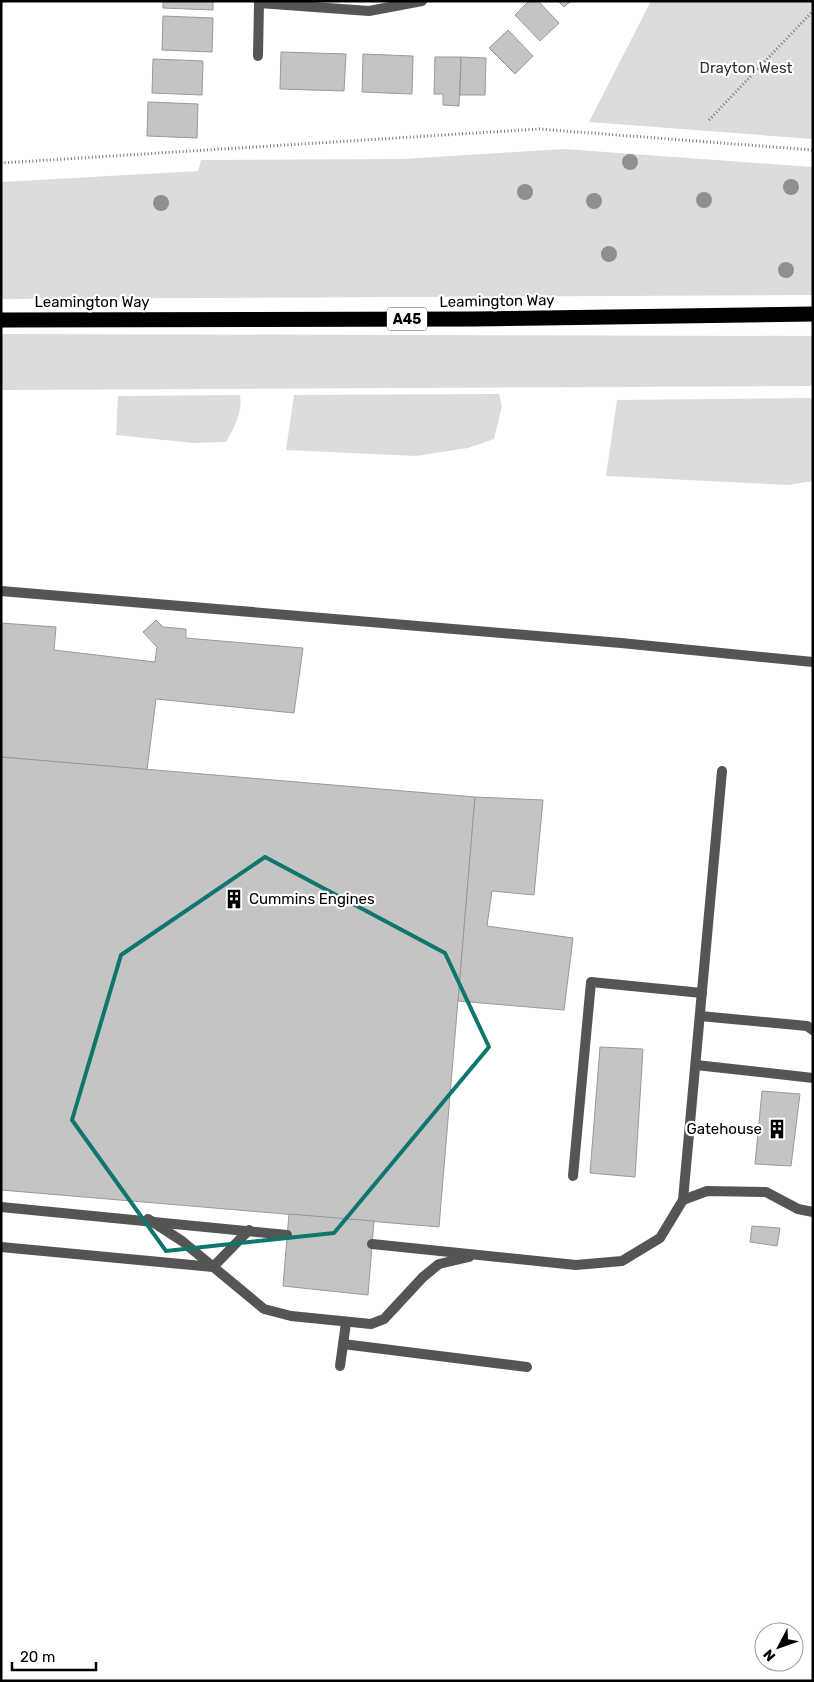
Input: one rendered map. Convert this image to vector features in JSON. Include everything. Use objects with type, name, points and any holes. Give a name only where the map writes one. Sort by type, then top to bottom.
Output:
[{"type":"highway","name":"Leamington Way","points":[[1,320],[474,319],[813,314]]},
{"type":"street","points":[[258,56],[259,2],[369,11],[422,1]]},
{"type":"street","points":[[1,591],[621,643],[813,662]]},
{"type":"street","points":[[372,1244],[576,1265],[622,1262],[660,1238],[683,1200],[722,771]]},
{"type":"street","points":[[572,1176],[591,982],[702,993]]},
{"type":"street","points":[[700,1016],[807,1026],[813,1030]]},
{"type":"street","points":[[696,1065],[813,1078]]},
{"type":"street","points":[[683,1200],[707,1191],[766,1192],[798,1209],[813,1212]]},
{"type":"street","points":[[1,1207],[288,1235]]},
{"type":"street","points":[[148,1220],[182,1241],[264,1309],[291,1316],[346,1323],[370,1324],[384,1319],[422,1277],[439,1264],[462,1258],[490,1256]]},
{"type":"street","points":[[213,1267],[248,1230]]},
{"type":"street","points":[[1,1247],[213,1267]]},
{"type":"street","points":[[340,1366],[346,1323]]},
{"type":"street","points":[[343,1344],[527,1367]]},
{"type":"path","points":[[709,120],[813,11]]},
{"type":"path","points":[[1,163],[539,128],[813,150]]},
{"type":"highlighted area","points":[[265,857],[445,953],[489,1047],[334,1233],[166,1251],[72,1120],[121,955]]},
{"type":"green space","name":"Drayton West","points":[[651,1],[813,1],[813,139],[589,122]]},
{"type":"green space","points":[[564,149],[813,167],[813,295],[1,299],[1,182],[198,171],[201,160],[402,159]]},
{"type":"green space","points":[[1,334],[813,336],[813,386],[1,390]]},
{"type":"green space","points":[[499,394],[502,406],[494,439],[468,448],[416,456],[286,450],[294,395]]},
{"type":"green space","points":[[240,395],[239,414],[226,442],[193,443],[116,435],[118,396]]},
{"type":"green space","points":[[813,398],[813,481],[788,485],[606,476],[617,400]]},
{"type":"building","points":[[163,1],[213,1],[213,10],[163,8]]},
{"type":"building","points":[[529,1],[538,1],[559,23],[540,41],[515,15]]},
{"type":"building","points":[[558,1],[571,1],[564,7]]},
{"type":"building","points":[[163,16],[213,18],[212,52],[162,50]]},
{"type":"building","points":[[508,30],[533,56],[515,74],[489,48]]},
{"type":"building","points":[[281,52],[346,54],[344,91],[280,89]]},
{"type":"building","points":[[363,54],[413,56],[412,94],[362,92]]},
{"type":"building","points":[[435,57],[461,57],[459,106],[443,105],[443,94],[434,94]]},
{"type":"building","points":[[461,57],[486,58],[485,95],[460,95]]},
{"type":"building","points":[[153,59],[203,61],[202,95],[152,93]]},
{"type":"building","points":[[148,102],[198,104],[197,138],[147,136]]},
{"type":"building","points":[[156,620],[163,627],[186,629],[186,638],[303,648],[294,713],[156,699],[147,770],[1,757],[1,623],[56,627],[54,650],[155,662],[157,647],[143,632]]},
{"type":"building","name":"Cummins Engines","points":[[1,757],[475,797],[439,1227],[1,1190]]},
{"type":"building","points":[[475,797],[543,800],[534,895],[492,891],[487,926],[573,938],[564,1010],[458,1001]]},
{"type":"building","points":[[600,1047],[643,1049],[635,1177],[590,1173]]},
{"type":"building","name":"Gatehouse","points":[[762,1091],[800,1094],[791,1166],[755,1164]]},
{"type":"building","points":[[289,1214],[374,1221],[368,1295],[283,1286]]},
{"type":"building","points":[[752,1226],[780,1228],[777,1246],[750,1242]]},
{"type":"place","name":"Cummins Engines","points":[[234,899]]},
{"type":"place","name":"Gatehouse","points":[[777,1129]]}]
